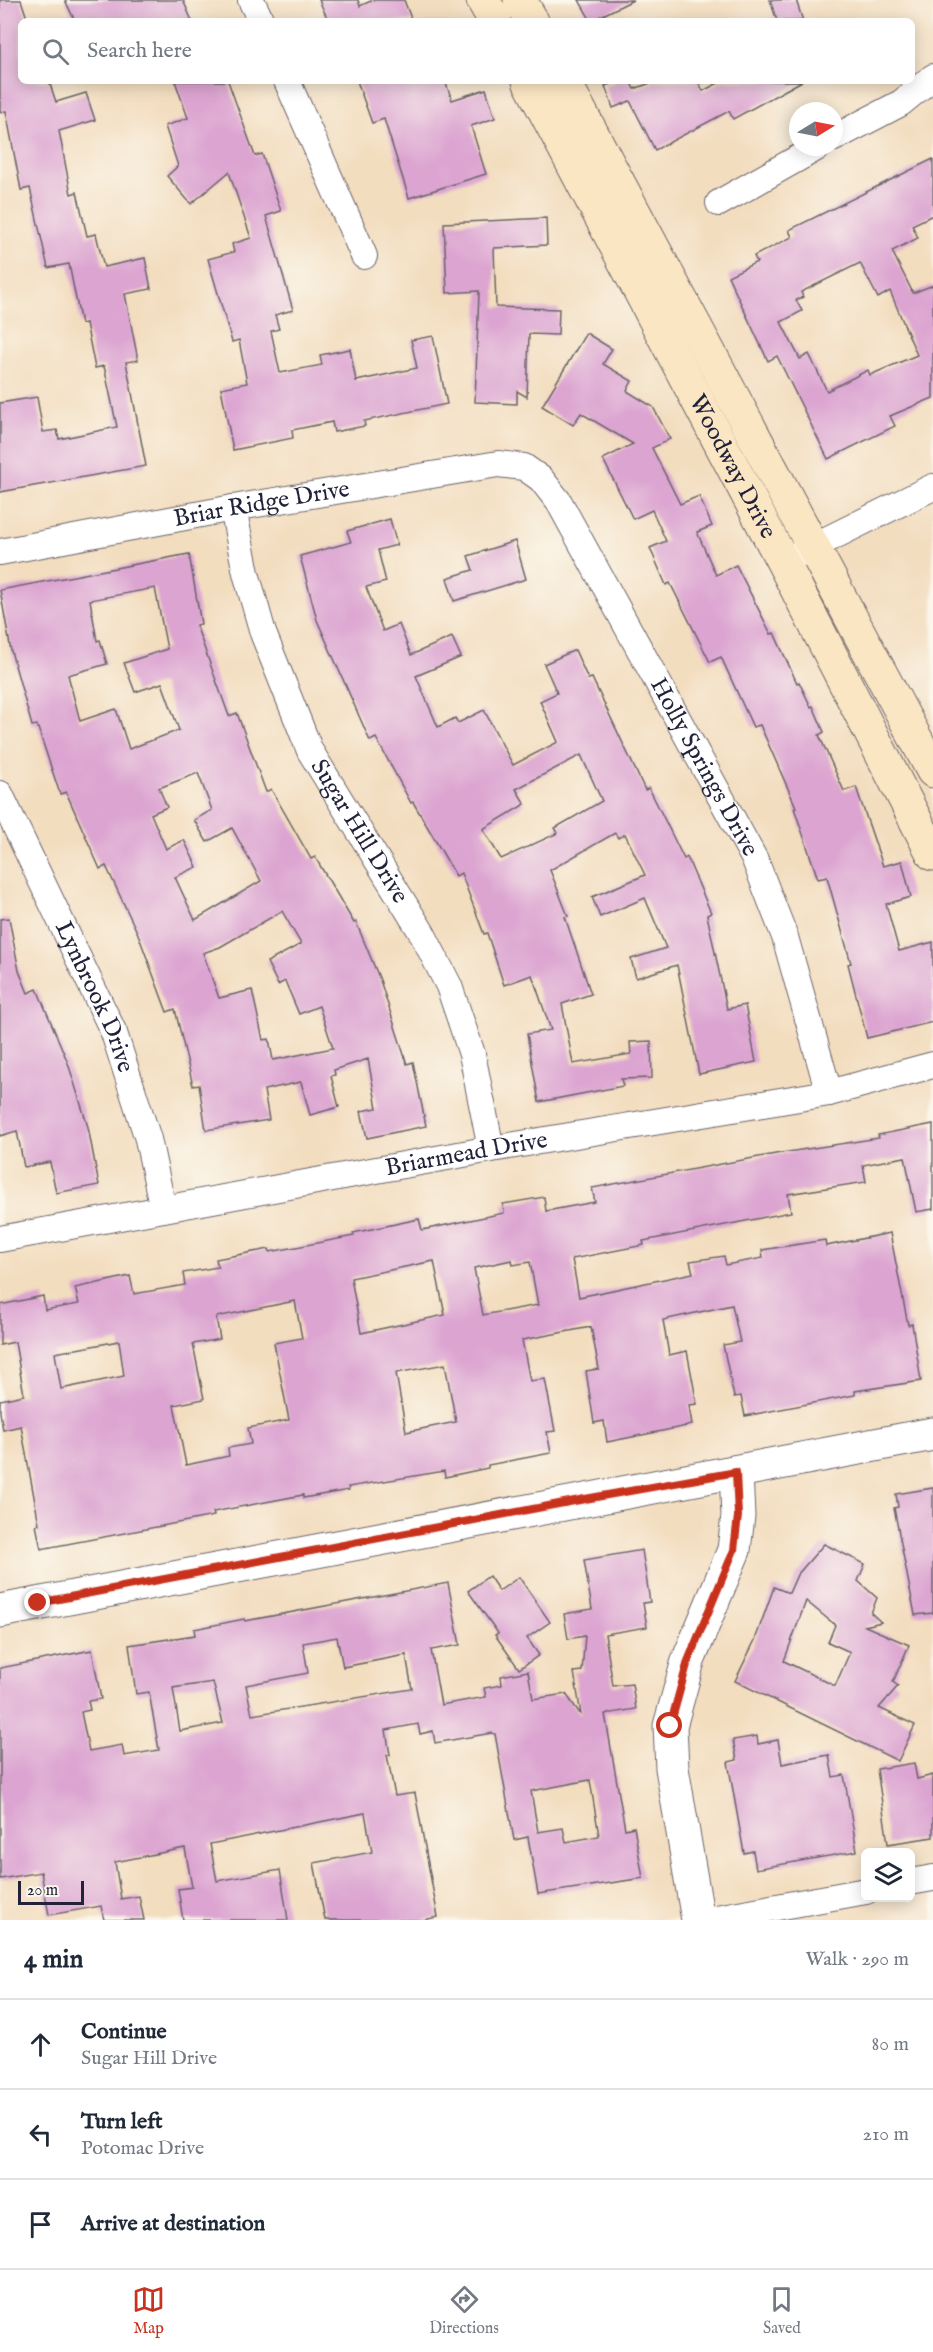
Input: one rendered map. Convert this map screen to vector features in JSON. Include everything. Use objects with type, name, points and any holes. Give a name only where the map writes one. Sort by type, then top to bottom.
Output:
[{"type":"main road","points":[[483,0],[493,18]]},
{"type":"main road","points":[[520,0],[530,18]]},
{"type":"main road","name":"Woodway Drive","points":[[551,89],[812,546],[933,771]]},
{"type":"main road","name":"Woodway Drive","points":[[551,89],[783,562],[933,854]]},
{"type":"street","points":[[251,0],[260,18]]},
{"type":"street","points":[[843,133],[901,103],[933,77]]},
{"type":"street","points":[[288,84],[364,256]]},
{"type":"street","points":[[719,203],[802,156]]},
{"type":"street","name":"Briar Ridge Drive","points":[[0,552],[233,508],[498,464],[524,467]]},
{"type":"street","name":"Holly Springs Drive","points":[[524,467],[541,479],[559,502],[754,860],[785,937],[829,1093]]},
{"type":"street","points":[[783,562],[933,487]]},
{"type":"street","name":"Sugar Hill Drive","points":[[233,508],[246,573],[263,633],[310,751],[411,914],[449,986],[472,1053],[490,1149]]},
{"type":"street","name":"Lynbrook Drive","points":[[0,794],[114,1033],[148,1139],[163,1209]]},
{"type":"street","name":"Briarmead Drive","points":[[0,1239],[490,1149],[829,1093],[933,1065]]},
{"type":"street","points":[[0,1611],[933,1434]]},
{"type":"street","points":[[698,1920],[672,1768],[670,1726],[688,1661],[734,1550],[738,1516],[736,1472]]},
{"type":"street","points":[[915,1881],[933,1878]]},
{"type":"street","points":[[705,1920],[861,1892]]},
{"type":"building","points":[[0,0],[21,0],[27,18],[18,18],[18,84],[50,84],[56,102],[86,93],[95,120],[59,131],[71,194],[77,192],[87,236],[96,234],[104,267],[145,258],[151,289],[125,294],[138,360],[126,362],[146,466],[0,492],[0,403],[37,397],[43,432],[57,430],[59,439],[117,427],[104,366],[95,368],[86,323],[81,324],[69,264],[48,268],[30,188],[21,190],[6,111],[0,112]]},
{"type":"building","points":[[65,0],[183,0],[191,18],[74,18]]},
{"type":"building","points":[[319,0],[358,0],[360,6],[373,0],[404,0],[411,18],[327,18]]},
{"type":"building","points":[[579,0],[633,0],[597,18],[589,18]]},
{"type":"building","points":[[770,0],[796,0],[802,18],[776,18]]},
{"type":"building","points":[[176,84],[229,84],[255,156],[262,154],[281,211],[266,216],[293,310],[275,315],[279,329],[271,331],[280,373],[322,365],[320,355],[350,349],[356,381],[417,368],[411,340],[433,336],[447,404],[364,421],[365,426],[334,432],[332,422],[292,430],[293,438],[233,450],[221,388],[247,383],[239,340],[232,342],[208,259],[234,252],[232,244],[251,238],[229,172],[191,204],[167,176],[178,166],[165,126],[188,118]]},
{"type":"building","points":[[358,84],[446,84],[452,100],[486,89],[495,118],[471,126],[486,174],[409,198],[384,119],[372,123]]},
{"type":"building","points":[[632,84],[634,89],[648,84],[700,84],[703,91],[716,84],[797,84],[733,119],[729,111],[655,150],[630,101],[613,108],[605,86]]},
{"type":"building","points":[[933,159],[933,215],[912,225],[918,238],[892,251],[913,293],[933,285],[933,398],[890,416],[895,426],[828,459],[777,356],[768,361],[728,276],[757,262],[754,256],[792,237],[789,230]],"holes":[[[860,263],[878,298],[890,291],[917,355],[870,375],[868,370],[827,391],[809,354],[800,359],[781,322],[802,311],[796,300],[803,297],[801,292]]]},
{"type":"building","points":[[546,218],[547,245],[494,248],[496,307],[559,309],[558,335],[529,334],[527,397],[517,391],[517,404],[475,402],[479,291],[447,293],[444,223]]},
{"type":"building","points":[[586,333],[612,349],[603,364],[632,381],[627,391],[653,407],[670,439],[652,448],[680,504],[699,496],[712,526],[697,532],[716,575],[736,565],[771,634],[774,633],[797,683],[799,682],[811,707],[813,706],[824,732],[819,735],[844,791],[856,787],[883,866],[902,861],[911,897],[886,904],[899,951],[933,942],[933,1022],[867,1038],[848,964],[851,963],[827,877],[818,879],[794,808],[796,807],[760,725],[753,727],[721,657],[710,662],[670,583],[666,585],[650,548],[666,541],[652,510],[633,519],[603,459],[633,444],[581,413],[573,425],[542,406]]},
{"type":"building","points":[[390,519],[397,545],[378,550],[386,582],[366,587],[383,631],[399,624],[411,655],[452,637],[461,657],[416,676],[438,727],[455,718],[458,723],[484,710],[513,765],[558,742],[540,701],[557,693],[544,664],[575,650],[588,679],[592,678],[645,790],[649,788],[684,859],[687,857],[711,913],[707,915],[727,1009],[745,1005],[756,1062],[699,1074],[677,965],[636,978],[631,959],[666,948],[645,898],[600,917],[592,897],[645,875],[625,834],[618,838],[615,833],[550,870],[568,916],[565,917],[591,994],[562,1004],[573,1064],[631,1054],[630,1042],[651,1041],[652,1078],[621,1079],[623,1086],[539,1102],[527,1034],[551,1030],[532,975],[504,985],[487,933],[484,934],[461,873],[456,876],[413,802],[411,803],[376,738],[370,741],[317,620],[300,556],[351,542],[347,531]],"holes":[[[581,755],[602,801],[555,828],[558,833],[501,859],[483,829],[525,804],[516,789]]]},
{"type":"building","points":[[515,541],[526,579],[454,601],[447,578],[473,570],[468,556]]},
{"type":"building","points":[[189,554],[201,624],[196,625],[229,716],[237,713],[266,792],[271,789],[311,859],[315,857],[354,923],[356,922],[380,980],[407,1064],[413,1062],[426,1126],[367,1138],[361,1111],[377,1108],[368,1059],[334,1070],[335,1075],[331,1076],[339,1107],[310,1115],[301,1082],[264,1090],[269,1120],[206,1130],[199,1085],[193,1086],[175,1009],[167,1012],[138,934],[106,866],[100,869],[66,792],[60,794],[37,725],[32,726],[11,651],[0,590]],"holes":[[[155,588],[167,649],[124,663],[135,692],[162,683],[179,730],[129,749],[116,709],[80,721],[68,675],[107,664],[100,640],[97,641],[90,600]],[[198,773],[212,810],[194,820],[207,842],[232,828],[261,881],[195,920],[175,877],[197,867],[184,840],[166,849],[151,814],[167,807],[159,788]],[[282,911],[301,944],[267,962],[278,985],[285,981],[299,1014],[319,1006],[333,1048],[273,1060],[269,1039],[263,1040],[252,990],[219,998],[203,953],[220,947]]]},
{"type":"building","points":[[9,918],[19,971],[28,993],[37,989],[68,1063],[88,1127],[99,1185],[56,1193],[50,1162],[24,1167],[17,1131],[0,1136],[0,919]]},
{"type":"building","points":[[933,1124],[933,1209],[916,1212],[905,1157],[863,1165],[866,1182],[788,1194],[791,1212],[643,1241],[644,1245],[572,1259],[579,1297],[693,1273],[690,1261],[724,1256],[726,1265],[763,1258],[762,1250],[825,1240],[826,1246],[890,1233],[908,1325],[912,1324],[921,1381],[855,1391],[855,1395],[745,1416],[741,1396],[734,1397],[723,1345],[740,1342],[732,1305],[663,1320],[669,1355],[687,1351],[697,1404],[689,1405],[692,1425],[607,1442],[604,1421],[594,1423],[586,1371],[599,1369],[591,1327],[522,1340],[530,1381],[545,1379],[555,1431],[547,1432],[551,1453],[488,1465],[488,1468],[445,1477],[444,1471],[348,1487],[349,1490],[303,1498],[303,1495],[213,1512],[214,1516],[41,1549],[36,1525],[39,1524],[21,1426],[3,1430],[0,1400],[24,1395],[15,1342],[0,1345],[0,1305],[43,1296],[45,1310],[79,1304],[75,1288],[130,1276],[134,1294],[185,1285],[183,1273],[218,1267],[216,1259],[269,1249],[270,1252],[354,1236],[353,1233],[419,1219],[422,1230],[504,1213],[503,1204],[544,1197],[546,1211],[595,1202],[592,1188],[781,1153],[879,1138],[878,1135]],"holes":[[[512,1260],[513,1265],[530,1262],[538,1305],[483,1315],[474,1268]],[[434,1261],[445,1315],[361,1333],[351,1278]],[[295,1301],[302,1338],[274,1343],[289,1420],[248,1428],[251,1444],[228,1448],[229,1456],[186,1465],[174,1405],[204,1399],[193,1344],[220,1339],[216,1317]],[[119,1341],[124,1376],[61,1389],[55,1353]],[[445,1364],[456,1422],[406,1432],[396,1373]]]},
{"type":"building","points":[[933,1488],[933,1613],[915,1615],[894,1508],[898,1507],[896,1494]]},
{"type":"building","points":[[824,1544],[865,1564],[858,1581],[877,1598],[871,1613],[881,1622],[865,1626],[909,1645],[893,1682],[898,1686],[879,1708],[915,1725],[898,1761],[735,1681],[755,1640],[774,1587],[789,1593],[797,1575]],"holes":[[[806,1601],[835,1625],[828,1642],[850,1652],[835,1686],[784,1661]]]},
{"type":"building","points":[[642,1550],[650,1602],[643,1603],[647,1627],[605,1634],[613,1686],[632,1684],[636,1709],[605,1714],[625,1829],[634,1827],[643,1878],[538,1894],[528,1837],[514,1840],[495,1734],[435,1743],[433,1731],[420,1734],[418,1724],[386,1730],[390,1755],[387,1755],[395,1796],[415,1793],[438,1917],[423,1920],[325,1920],[314,1863],[372,1852],[365,1813],[210,1844],[217,1881],[280,1870],[288,1920],[183,1920],[178,1889],[192,1887],[185,1848],[115,1862],[121,1899],[139,1896],[144,1920],[104,1920],[101,1906],[49,1915],[41,1872],[0,1879],[0,1668],[92,1650],[101,1699],[88,1701],[90,1710],[81,1712],[89,1751],[122,1745],[124,1756],[159,1750],[149,1692],[136,1694],[129,1645],[195,1635],[194,1629],[244,1619],[245,1621],[448,1583],[460,1645],[431,1650],[441,1705],[486,1697],[484,1688],[502,1685],[501,1676],[528,1671],[533,1699],[566,1694],[581,1715],[574,1672],[582,1671],[585,1636],[568,1639],[564,1614],[592,1609],[584,1560]],"holes":[[[337,1637],[343,1667],[406,1655],[412,1689],[252,1715],[246,1685],[308,1673],[303,1643]],[[213,1682],[223,1723],[180,1731],[173,1688]],[[590,1780],[599,1836],[566,1842],[563,1828],[538,1832],[531,1791]]]},
{"type":"building","points":[[489,1576],[499,1591],[519,1577],[550,1622],[527,1638],[539,1655],[519,1669],[495,1635],[498,1633],[468,1591]]},
{"type":"building","points":[[757,1736],[758,1744],[778,1740],[782,1764],[829,1755],[833,1777],[844,1775],[857,1851],[756,1869],[753,1851],[744,1853],[728,1762],[737,1760],[733,1740]]},
{"type":"building","points":[[914,1763],[917,1779],[933,1775],[933,1837],[888,1844],[877,1769]]},
{"type":"route","points":[[38,1603],[736,1472],[738,1516],[734,1550],[688,1661],[670,1726]]}]
